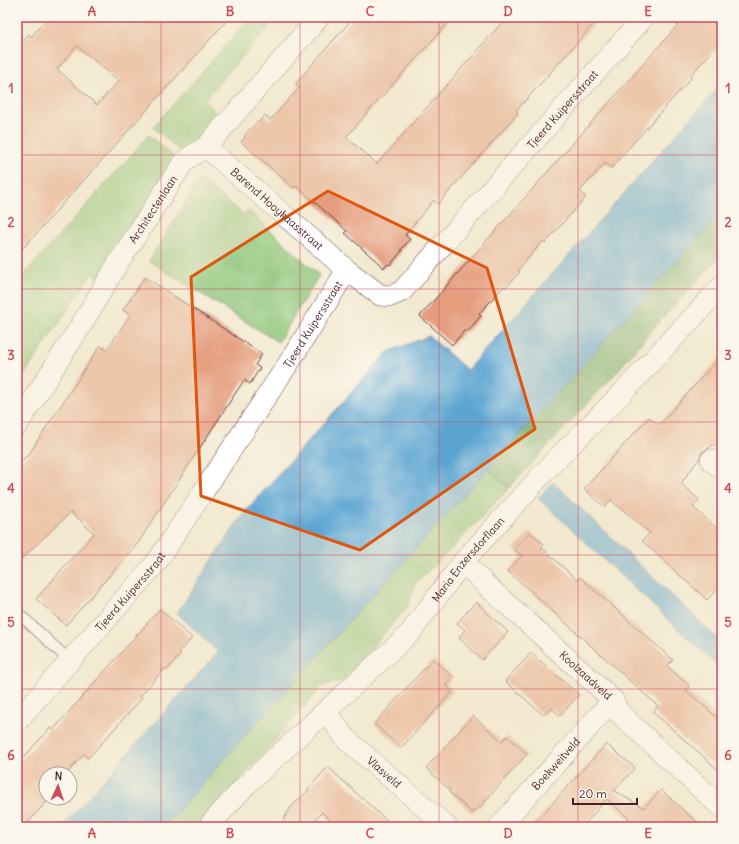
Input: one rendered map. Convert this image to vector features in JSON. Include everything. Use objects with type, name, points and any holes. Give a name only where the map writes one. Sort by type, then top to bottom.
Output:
[{"type":"street","name":"Architectenlaan","points":[[17,426],[80,327],[121,258],[185,160],[206,147],[319,17]]},
{"type":"street","name":"Tjeerd Kuipersstraat","points":[[17,721],[156,562],[290,361],[347,270],[380,295],[390,296],[402,291],[644,17]]},
{"type":"street","name":"Barend Hooykaasstraat","points":[[206,147],[347,270]]},
{"type":"street","name":"Maria Enzersdorflaan","points":[[208,827],[246,784],[326,712],[410,633],[463,562],[547,469],[627,388],[722,286]]},
{"type":"street","name":"Koolzaadveld","points":[[463,562],[486,585],[613,700],[619,713],[722,808]]},
{"type":"street","name":"Boekweitveld","points":[[499,827],[613,700]]},
{"type":"street","name":"Vlasveld","points":[[326,712],[346,738],[448,827]]},
{"type":"lane","points":[[17,612],[70,661]]},
{"type":"highlighted area","points":[[328,191],[487,268],[535,429],[360,550],[201,496],[191,277]]},
{"type":"green space","points":[[251,17],[277,17],[204,100],[217,113],[207,126],[198,142],[183,154],[153,127]]},
{"type":"green space","points":[[149,135],[176,159],[99,279],[92,273],[17,386],[17,283]]},
{"type":"green space","points":[[200,180],[244,215],[249,211],[319,275],[278,342],[149,261]]},
{"type":"green space","points":[[722,212],[722,255],[658,323],[616,373],[509,488],[488,469]]},
{"type":"green space","points":[[488,469],[509,488],[456,544],[416,583],[407,607],[343,680],[321,687],[197,827],[164,827],[234,748]]},
{"type":"water","points":[[722,83],[722,212],[234,748],[164,827],[62,827],[218,652],[177,613],[243,514],[388,352],[429,336],[467,370]]},
{"type":"water","points":[[553,482],[722,643],[722,670],[538,498]]},
{"type":"building","points":[[49,17],[230,17],[17,255],[17,47],[29,34],[31,37]],"holes":[[[77,46],[119,81],[97,105],[57,69]]]},
{"type":"building","points":[[354,17],[453,17],[346,137],[377,164],[507,17],[600,17],[516,111],[518,113],[438,204],[434,200],[405,235],[410,239],[401,250],[402,251],[390,265],[388,264],[384,268],[345,233],[347,231],[309,197],[296,186],[294,188],[241,142],[245,137],[244,136],[257,122],[258,123],[265,115],[270,120],[300,87],[296,83]]},
{"type":"building","points":[[685,17],[722,17],[722,40],[690,76],[692,77],[612,168],[605,163],[580,191],[586,197],[545,243],[543,241],[518,270],[520,272],[506,287],[504,286],[479,314],[481,316],[467,332],[465,330],[452,345],[420,316]]},
{"type":"building","points":[[145,277],[262,354],[255,365],[260,368],[250,384],[244,380],[138,543],[66,625],[36,599],[94,533],[71,512],[17,563],[17,464],[29,454],[100,346],[107,350],[130,315],[123,310]]},
{"type":"building","points":[[722,355],[722,452],[714,444],[702,452],[699,459],[681,483],[699,500],[693,507],[722,533],[722,584],[707,600],[642,541],[650,533],[611,500],[605,507],[584,489],[649,417],[659,425]]},
{"type":"building","points":[[530,532],[544,544],[541,547],[577,580],[580,577],[673,660],[667,666],[689,686],[686,690],[722,722],[722,773],[653,712],[658,706],[508,571],[522,556],[514,549]]},
{"type":"building","points":[[476,602],[508,632],[482,660],[459,638],[465,630],[457,623]]},
{"type":"building","points":[[160,609],[192,638],[179,652],[181,654],[167,670],[165,668],[140,696],[142,698],[88,758],[84,754],[73,766],[38,766],[38,806],[43,806],[24,827],[17,827],[17,765],[50,728],[53,730]]},
{"type":"building","points":[[531,653],[579,695],[560,716],[552,708],[543,715],[505,681]]},
{"type":"building","points":[[433,659],[453,677],[446,685],[453,691],[401,748],[374,724]]},
{"type":"building","points":[[473,716],[502,741],[507,736],[527,754],[479,808],[478,807],[472,813],[426,768]]},
{"type":"building","points":[[606,744],[635,768],[614,791],[644,808],[661,790],[702,827],[638,827],[607,799],[582,827],[531,827]]},
{"type":"building","points":[[328,767],[394,827],[337,827],[322,812],[308,827],[279,827],[291,807],[309,790],[308,789]]}]
